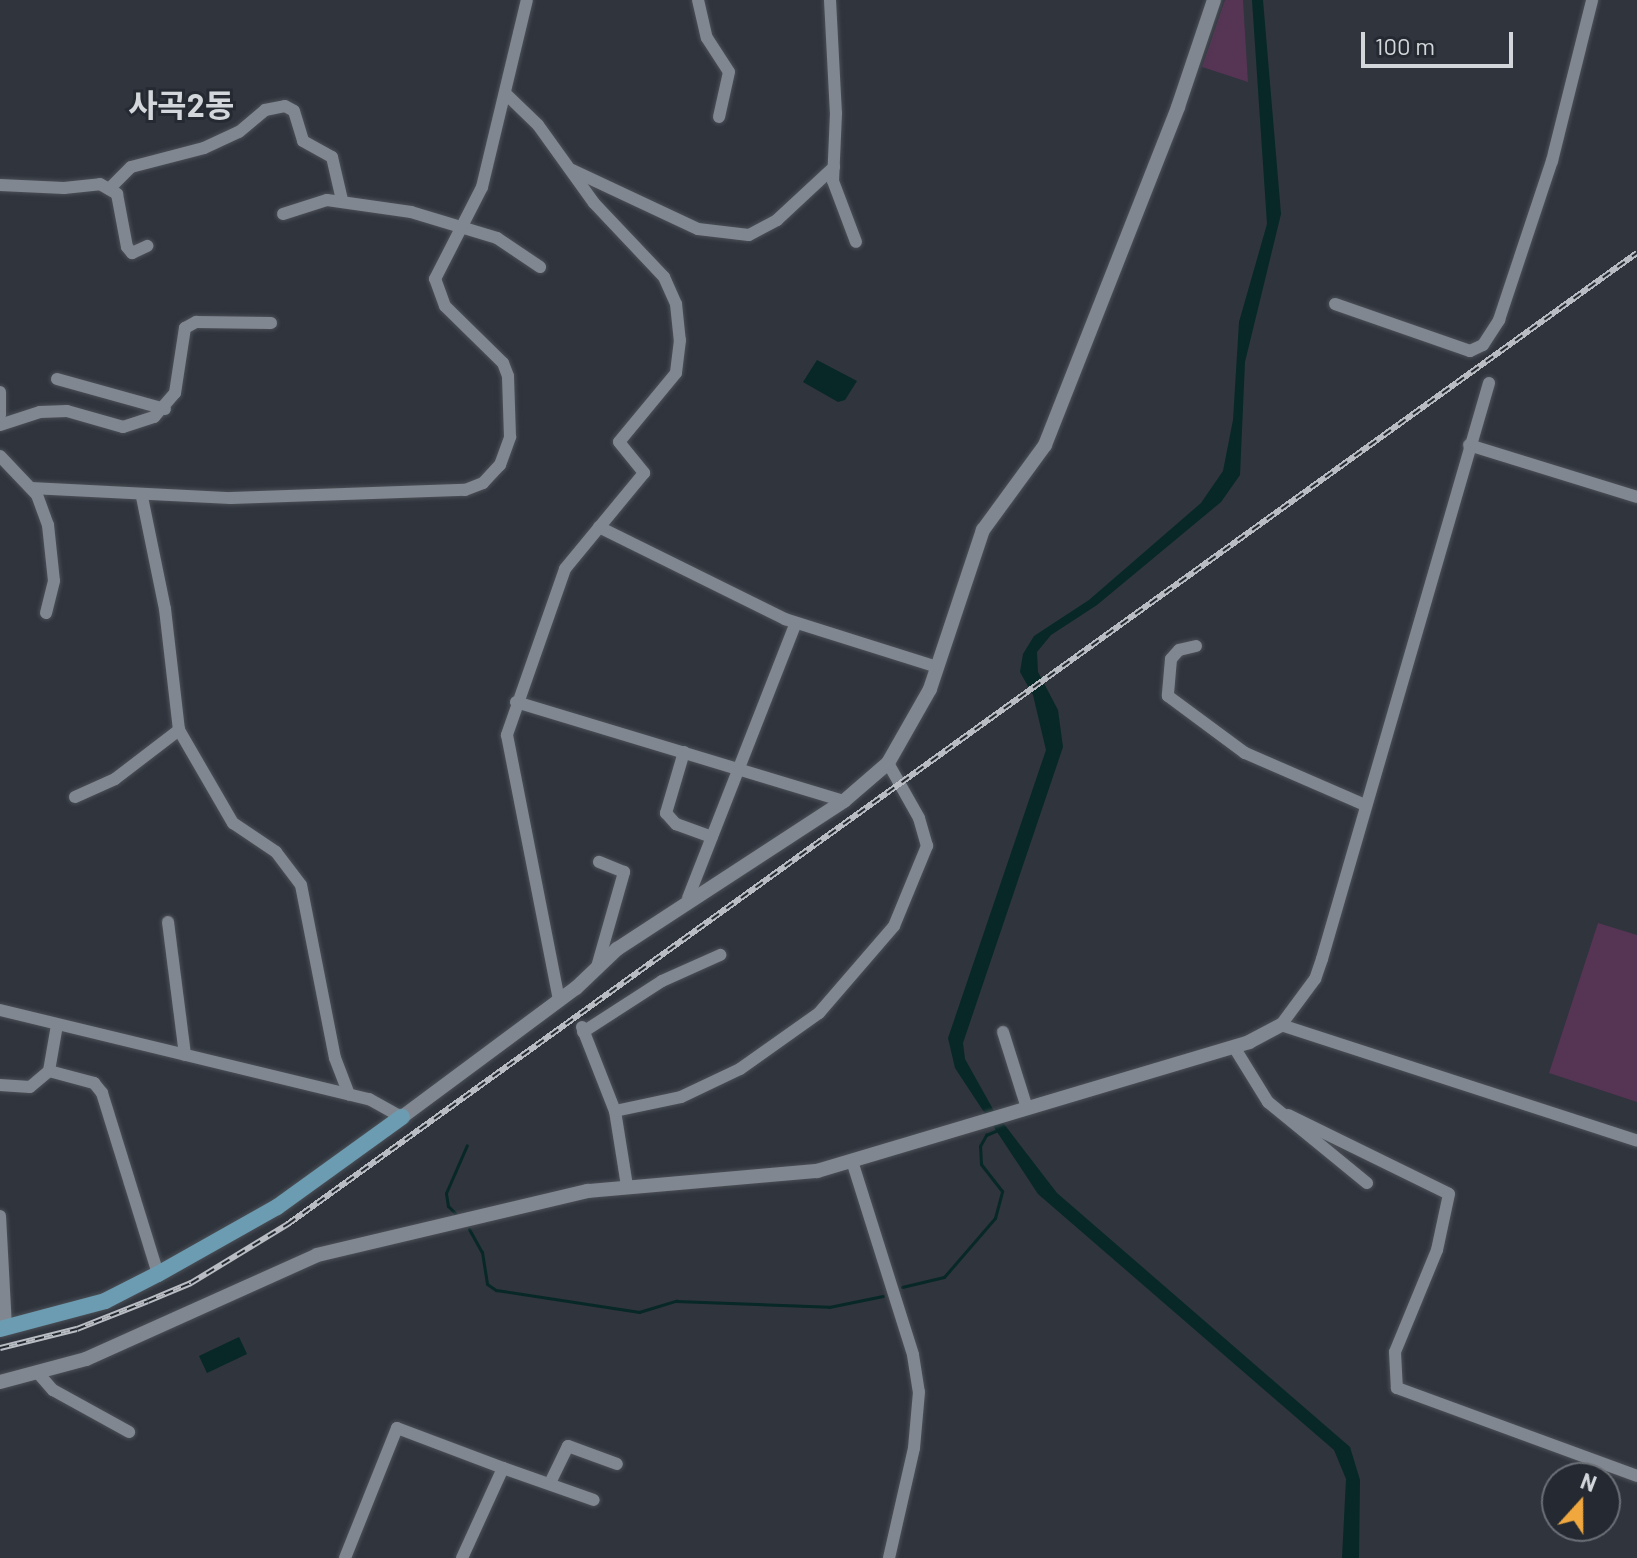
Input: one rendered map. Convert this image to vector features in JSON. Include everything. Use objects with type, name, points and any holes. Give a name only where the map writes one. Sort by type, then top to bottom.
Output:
[{"type":"main road","points":[[3,1329],[105,1301],[158,1274],[277,1207],[402,1117]]},
{"type":"street","points":[[31,488],[142,497],[378,495],[465,490],[483,483],[500,465],[510,437],[508,376],[503,363],[437,292],[440,263],[482,187],[507,95],[527,0]]},
{"type":"street","points":[[698,0],[707,38],[729,72],[719,117]]},
{"type":"street","points":[[830,0],[833,181],[856,242]]},
{"type":"street","points":[[0,1010],[349,1094],[402,1117],[559,1001],[597,967],[688,898],[844,801],[888,763],[909,731],[937,667],[983,530],[1045,445],[1178,107],[1214,0]]},
{"type":"street","points":[[1335,304],[1470,351],[1483,345],[1499,320],[1552,161],[1592,0]]},
{"type":"street","points":[[507,95],[538,125],[563,165],[664,277],[676,304],[680,340],[676,373],[619,442],[644,473],[560,579],[516,702],[506,749],[518,786],[559,1001]]},
{"type":"street","points":[[109,189],[131,167],[204,148],[239,132],[265,110],[285,106],[294,111],[303,141],[332,157],[342,200]]},
{"type":"street","points":[[563,165],[647,209],[722,235],[749,235],[766,227],[834,167]]},
{"type":"street","points":[[0,185],[64,188],[100,184],[109,189],[124,211],[127,247],[132,253],[147,246]]},
{"type":"street","points":[[283,214],[342,200],[461,225],[497,238],[540,267]]},
{"type":"street","points":[[0,425],[40,412],[67,411],[123,427],[165,409],[175,393],[185,328],[196,322],[271,323]]},
{"type":"street","points":[[57,379],[165,409]]},
{"type":"street","points":[[0,1382],[86,1359],[317,1255],[544,1199],[627,1186],[788,1175],[852,1161],[1234,1047],[1281,1025],[1315,979],[1489,383]]},
{"type":"street","points":[[0,392],[0,415]]},
{"type":"street","points":[[1469,445],[1637,497]]},
{"type":"street","points":[[0,456],[31,488],[48,525],[54,581],[46,613]]},
{"type":"street","points":[[142,497],[165,609],[179,730],[233,823],[276,852],[301,885],[335,1058],[349,1094]]},
{"type":"street","points":[[599,527],[796,623],[937,667]]},
{"type":"street","points":[[688,898],[796,623]]},
{"type":"street","points":[[1196,646],[1179,650],[1171,659],[1168,696],[1245,753],[1365,805]]},
{"type":"street","points":[[516,702],[844,801]]},
{"type":"street","points":[[75,797],[115,779],[179,730]]},
{"type":"street","points":[[684,752],[666,813],[676,824],[712,837]]},
{"type":"street","points":[[615,1111],[681,1097],[740,1069],[819,1013],[884,938],[927,846],[919,818],[888,763]]},
{"type":"street","points":[[597,967],[624,872],[599,862]]},
{"type":"street","points":[[168,922],[185,1055]]},
{"type":"street","points":[[627,1186],[615,1111],[582,1030],[662,981],[720,955]]},
{"type":"street","points":[[0,1085],[30,1087],[49,1071],[57,1025]]},
{"type":"street","points":[[1281,1025],[1637,1141]]},
{"type":"street","points":[[1003,1032],[1027,1108]]},
{"type":"street","points":[[1234,1047],[1251,1082],[1367,1183]]},
{"type":"street","points":[[49,1071],[94,1083],[102,1093],[158,1274]]},
{"type":"street","points":[[1288,1115],[1449,1194],[1437,1250],[1395,1352],[1397,1388],[1637,1476]]},
{"type":"street","points":[[852,1161],[913,1355],[919,1392],[914,1448],[889,1558]]},
{"type":"street","points":[[0,1216],[3,1329]]},
{"type":"street","points":[[38,1373],[53,1390],[129,1432]]},
{"type":"street","points":[[109,1422],[117,1408]]},
{"type":"street","points":[[345,1558],[397,1428],[594,1500]]},
{"type":"street","points":[[550,1483],[568,1446],[617,1464]]},
{"type":"street","points":[[462,1558],[503,1468]]},
{"type":"shaded area","points":[[1225,0],[1243,0],[1248,82],[1202,67]]},
{"type":"shaded area","points":[[1252,0],[1263,0],[1281,214],[1245,362],[1240,475],[1221,502],[1097,605],[1051,635],[1037,652],[1038,672],[1058,710],[1063,747],[963,1043],[965,1059],[994,1111],[1057,1193],[1350,1447],[1360,1480],[1359,1558],[1342,1558],[1346,1479],[1334,1450],[1038,1194],[955,1068],[948,1038],[1046,750],[1033,695],[1020,672],[1023,654],[1034,636],[1089,600],[1201,503],[1223,471],[1233,420],[1239,322],[1267,224]]},
{"type":"shaded area","points":[[817,360],[857,381],[845,400],[838,402],[803,382]]},
{"type":"shaded area","points":[[1598,923],[1637,935],[1637,1102],[1549,1073]]},
{"type":"shaded area","points":[[239,1337],[247,1354],[207,1373],[199,1356]]},
{"type":"waterway","points":[[902,1287],[944,1277],[995,1218],[1002,1191],[981,1164],[980,1146],[986,1135],[998,1130]]},
{"type":"waterway","points":[[457,1215],[448,1206],[446,1193],[467,1145]]},
{"type":"waterway","points":[[469,1229],[482,1252],[487,1284],[496,1290],[639,1312],[676,1301],[829,1307],[883,1296]]},
{"type":"railway","points":[[0,1348],[77,1329],[191,1283],[288,1224],[1637,253]]},
{"type":"district","name":"사곡2동","points":[[181,104]]}]
